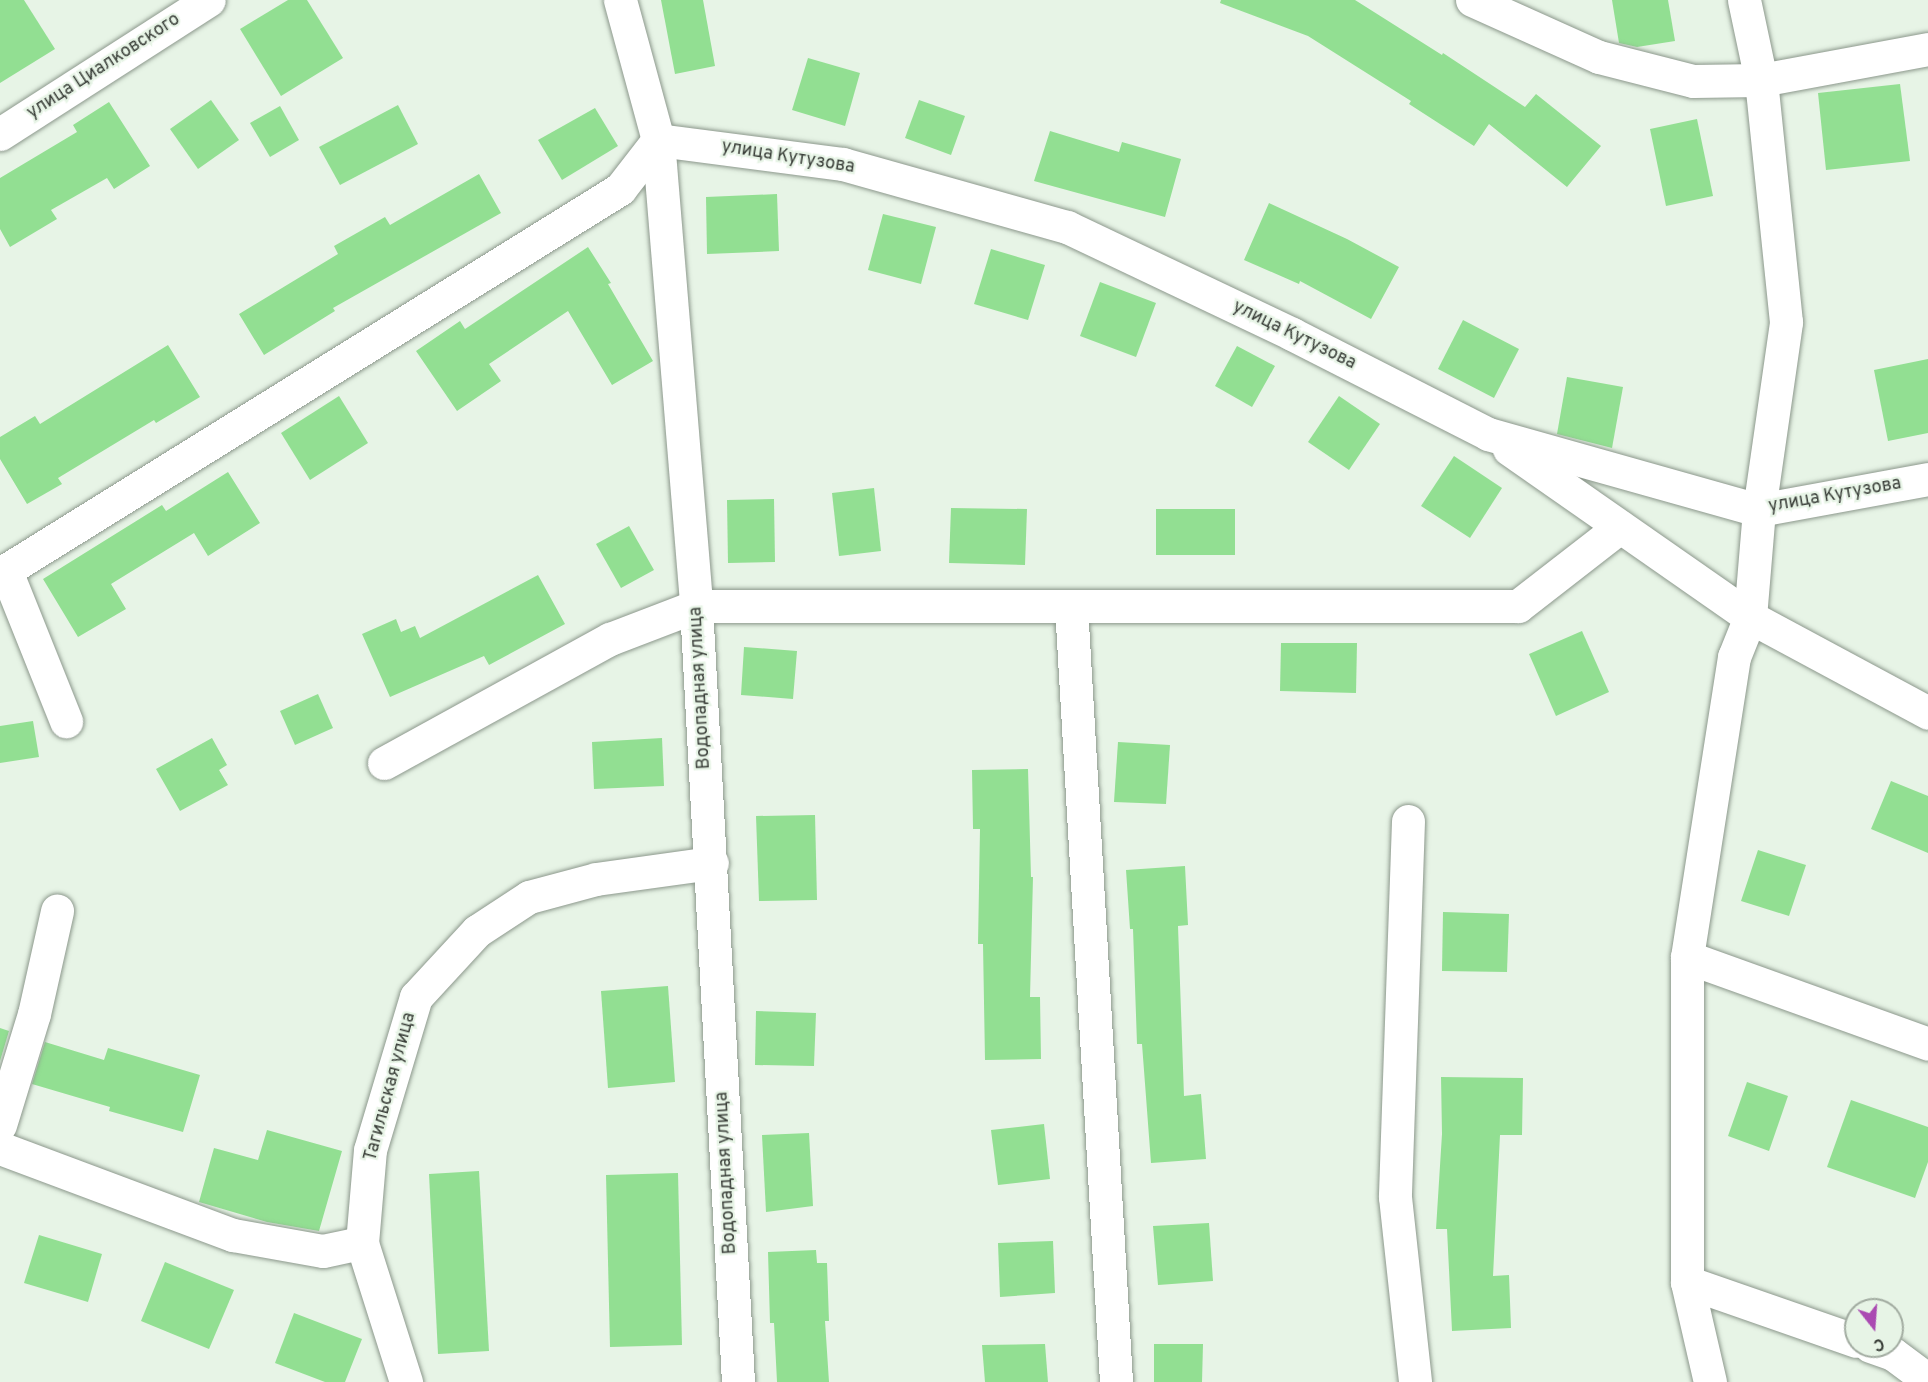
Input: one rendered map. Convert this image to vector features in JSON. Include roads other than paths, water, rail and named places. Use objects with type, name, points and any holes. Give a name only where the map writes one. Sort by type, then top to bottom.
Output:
[{"type":"street","name":"улица Циалковского","points":[[0,134],[209,0]]},
{"type":"street","name":"Водопадная улица","points":[[620,0],[658,140],[696,606],[738,1382]]},
{"type":"street","points":[[1472,0],[1599,57],[1693,81],[1761,80],[1928,49]]},
{"type":"street","points":[[1710,1382],[1687,1282],[1687,957],[1734,657],[1750,617],[1759,510],[1786,322],[1761,80],[1744,0]]},
{"type":"street","name":"улица Кутузова","points":[[658,140],[843,164],[1067,227],[1292,334],[1488,434],[1759,510],[1928,479]]},
{"type":"street","points":[[66,722],[3,572],[620,189],[658,140]]},
{"type":"street","points":[[1488,434],[1750,617],[1928,713]]},
{"type":"street","points":[[384,764],[610,639],[696,606],[1518,606],[1620,527]]},
{"type":"street","points":[[1071,606],[1116,1382]]},
{"type":"street","points":[[1408,821],[1395,1197],[1415,1382]]},
{"type":"street","name":"Тагильская улица","points":[[362,1243],[370,1150],[416,997],[477,931],[529,897],[596,879],[711,863]]},
{"type":"street","points":[[0,1125],[34,1014],[57,911]]},
{"type":"street","points":[[1687,957],[1928,1044]]},
{"type":"street","points":[[0,1148],[233,1235],[323,1251],[362,1243],[401,1375]]},
{"type":"street","points":[[1687,1282],[1844,1337]]},
{"type":"street","points":[[1898,1358],[1928,1380]]}]
